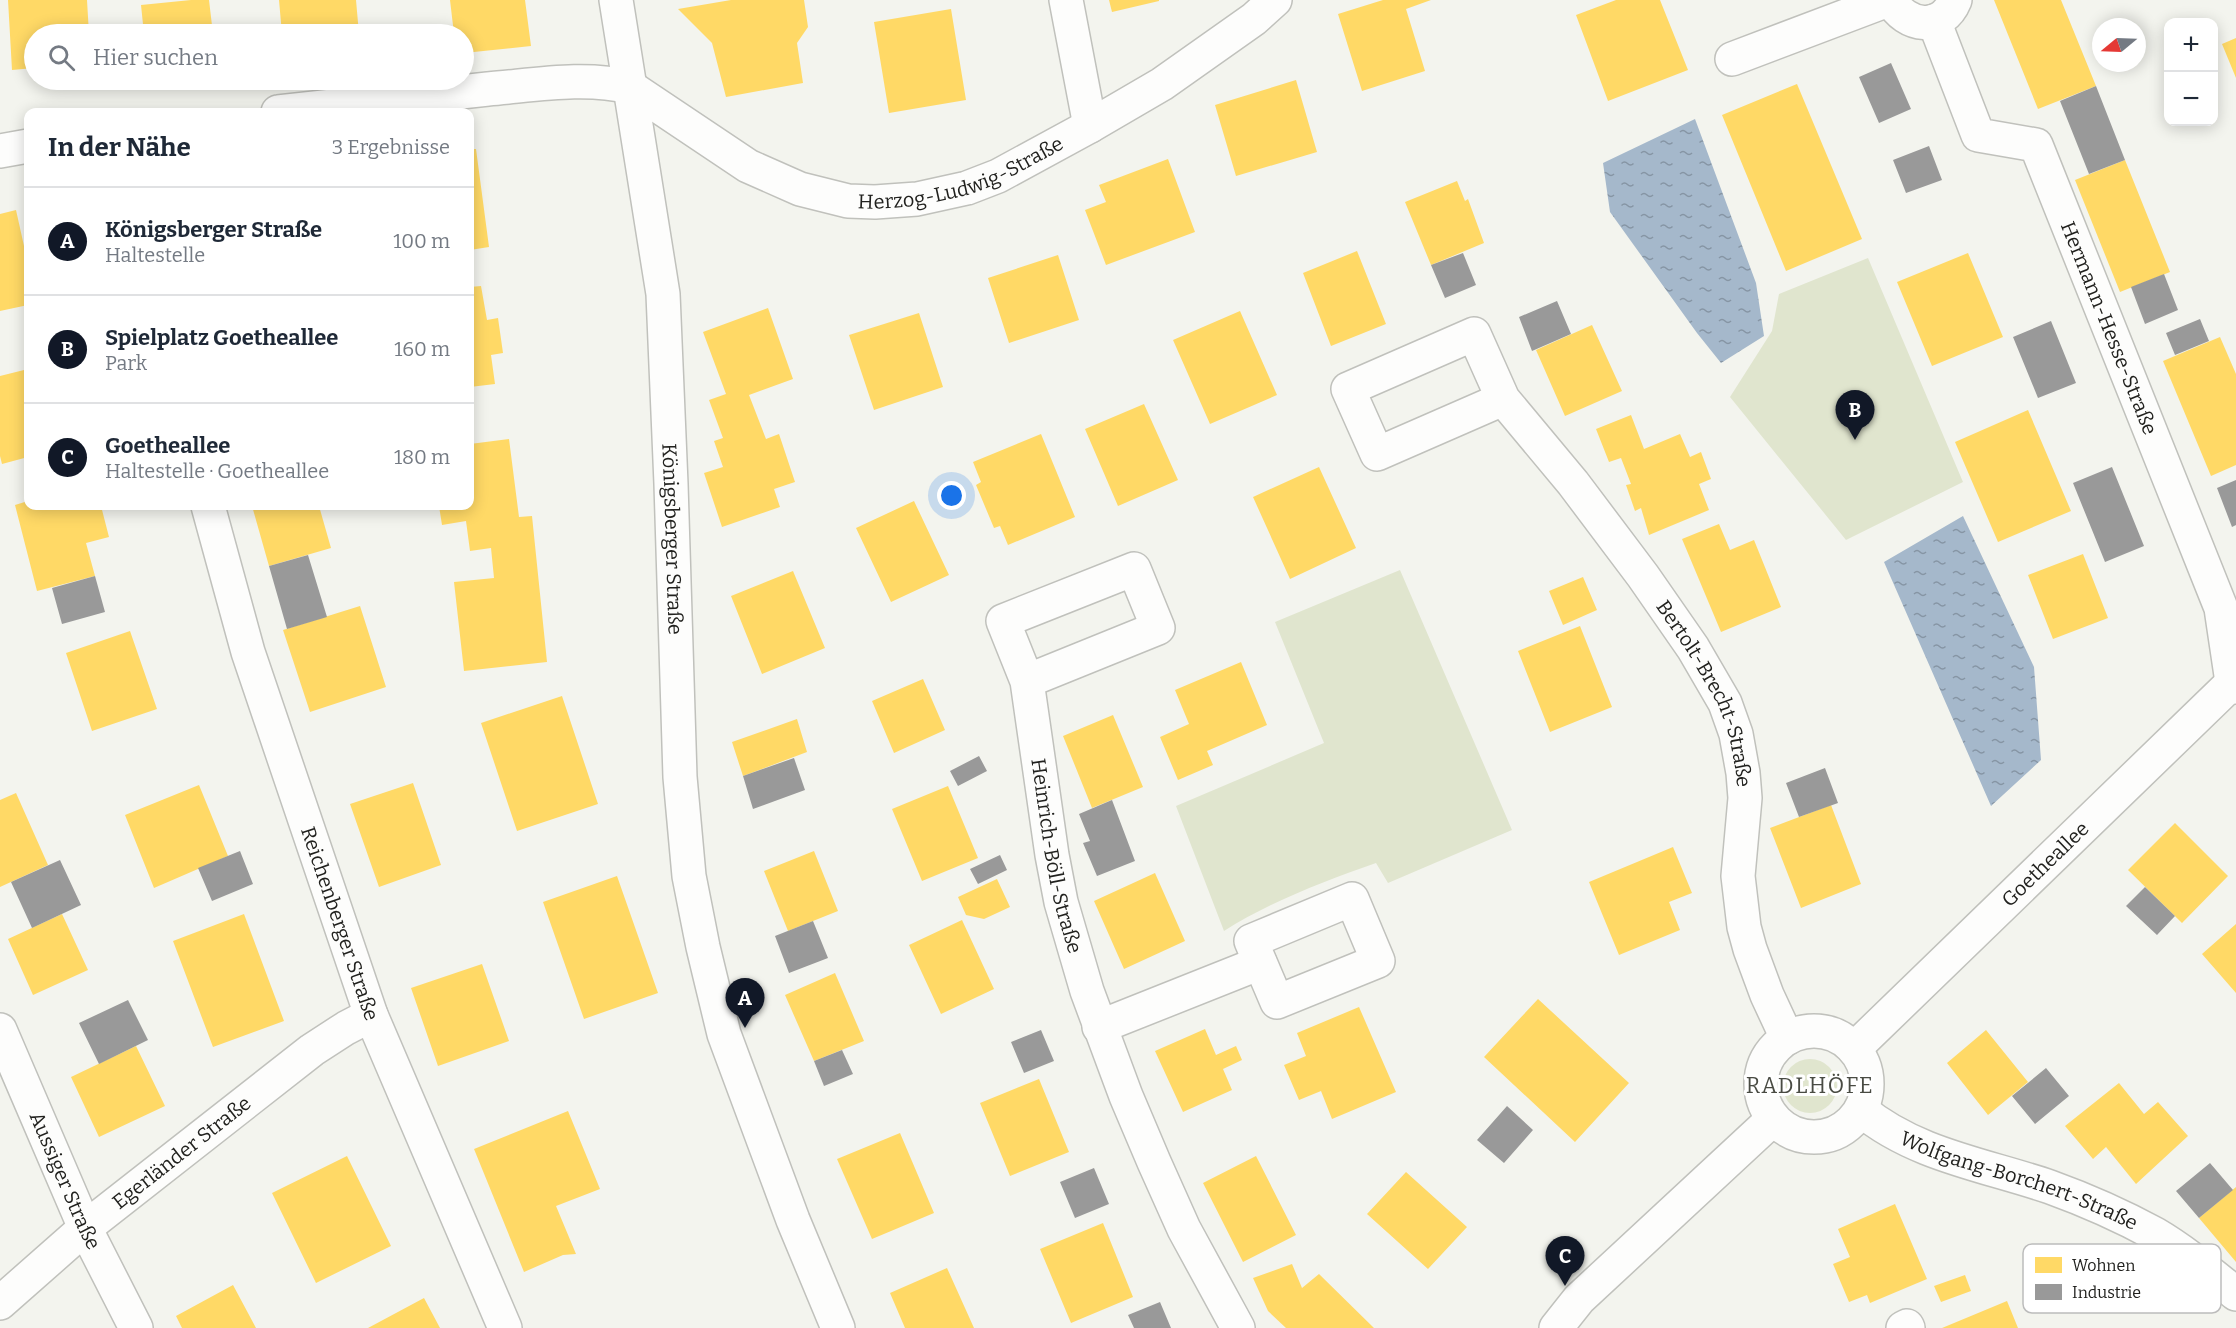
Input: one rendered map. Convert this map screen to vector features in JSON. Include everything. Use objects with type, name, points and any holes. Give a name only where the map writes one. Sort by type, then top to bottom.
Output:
[{"type":"street","name":"Königsberger Straße","points":[[616,0],[663,294],[680,777],[689,876],[724,1034],[793,1220],[838,1328]]},
{"type":"street","points":[[1066,0],[1090,126]]},
{"type":"street","name":"Herzog-Ludwig-Straße","points":[[630,87],[748,166],[800,189],[848,201],[917,199],[967,188],[998,176],[1090,126],[1162,84],[1254,19],[1275,0]]},
{"type":"street","name":"Hermann-Hesse-Straße","points":[[1732,59],[1889,0],[1903,16],[1924,23],[1945,11],[1978,135],[2036,145],[2221,608],[2235,683]]},
{"type":"street","points":[[312,108],[553,83],[591,81],[610,82],[630,87]]},
{"type":"street","points":[[0,151],[24,147]]},
{"type":"street","name":"Bertolt-Brecht-Straße","points":[[1503,399],[1377,454],[1348,389],[1474,334],[1503,399],[1573,483],[1643,576],[1693,648],[1725,703],[1736,734],[1745,798],[1738,876],[1744,927],[1767,995],[1787,1038]]},
{"type":"street","name":"Reichenberger Straße","points":[[209,510],[248,652],[371,1015],[505,1328]]},
{"type":"street","name":"Heinrich-Böll-Straße","points":[[1027,681],[1061,902],[1099,1027],[1171,1200],[1217,1293],[1238,1328]]},
{"type":"street","name":"Goetheallee","points":[[1854,1049],[2235,683]]},
{"type":"street","points":[[1099,1027],[1260,963]]},
{"type":"street","name":"Egerländer Straße","points":[[0,1303],[85,1228],[312,1050],[345,1028],[371,1015]]},
{"type":"street","name":"Aussiger Straße","points":[[0,1030],[85,1228],[136,1328]]},
{"type":"street","points":[[1813,1030],[1840,1037],[1854,1049],[1862,1059],[1867,1076],[1867,1094],[1861,1110],[1851,1124],[1836,1134],[1819,1138],[1802,1137],[1786,1130],[1773,1119],[1764,1103],[1760,1085],[1763,1068],[1773,1050],[1787,1038],[1800,1032],[1813,1030]]},
{"type":"street","name":"Wolfgang-Borchert-Straße","points":[[1861,1110],[1874,1122],[1929,1150],[2054,1188],[2156,1235],[2168,1244]]},
{"type":"street","points":[[1556,1328],[1580,1299],[1773,1119]]},
{"type":"street","name":"Wolfgang-Borchert-Straße","points":[[2221,1283],[2236,1294]]},
{"type":"street","points":[[1904,1328],[1907,1326],[1908,1328]]},
{"type":"green space","points":[[1868,258],[1963,482],[1846,540],[1730,397],[1772,331],[1779,294]]},
{"type":"green space","points":[[1400,570],[1512,830],[1388,883],[1376,863],[1298,893],[1224,931],[1176,806],[1324,743],[1275,622]]},
{"type":"green space","points":[[1805,1059],[1815,1059],[1825,1063],[1833,1071],[1837,1086],[1833,1101],[1825,1109],[1815,1113],[1805,1113],[1795,1109],[1787,1101],[1783,1091],[1783,1081],[1787,1071],[1795,1063]]},
{"type":"water","points":[[1695,119],[1756,283],[1764,336],[1721,363],[1610,212],[1603,163]]},
{"type":"water","points":[[1963,516],[2034,667],[2041,760],[1991,806],[1884,562]]},
{"type":"building: Wohnen","points":[[8,0],[87,0],[88,24],[24,24],[24,69],[12,70]]},
{"type":"building: Wohnen","points":[[209,0],[212,24],[143,24],[141,5]]},
{"type":"building: Wohnen","points":[[279,0],[356,0],[358,24],[281,24]]},
{"type":"building: Wohnen","points":[[450,0],[525,0],[531,46],[474,52],[474,24],[453,24]]},
{"type":"building: Wohnen","points":[[731,0],[804,0],[808,27],[797,43],[803,83],[726,97],[712,43],[678,9]]},
{"type":"building: Wohnen","points":[[1109,0],[1159,0],[1159,1],[1112,12]]},
{"type":"building: Wohnen","points":[[1383,0],[1431,0],[1406,9],[1425,71],[1362,91],[1338,14]]},
{"type":"building: Wohnen","points":[[1616,0],[1660,0],[1688,70],[1608,101],[1576,15]]},
{"type":"building: Wohnen","points":[[1994,0],[2061,0],[2096,86],[2038,109]]},
{"type":"building: Wohnen","points":[[951,9],[966,100],[889,113],[874,22]]},
{"type":"building: Wohnen","points":[[2236,38],[2236,78],[2222,44]]},
{"type":"building: Wohnen","points":[[1296,80],[1317,152],[1236,176],[1215,105]]},
{"type":"building: Wohnen","points":[[1797,84],[1862,239],[1786,271],[1722,115]]},
{"type":"building: Wohnen","points":[[474,149],[476,149],[489,247],[474,249]]},
{"type":"building: Wohnen","points":[[1168,159],[1195,232],[1106,265],[1085,210],[1106,202],[1099,185]]},
{"type":"building: Wohnen","points":[[2125,160],[2170,272],[2120,292],[2075,180]]},
{"type":"building: Wohnen","points":[[1457,181],[1465,201],[1468,199],[1484,243],[1431,265],[1405,202]]},
{"type":"building: Wohnen","points":[[16,210],[24,246],[24,306],[0,311],[0,214]]},
{"type":"building: Wohnen","points":[[1357,251],[1386,324],[1331,346],[1303,273]]},
{"type":"building: Wohnen","points":[[1968,253],[2003,337],[1932,366],[1897,282]]},
{"type":"building: Wohnen","points":[[1058,255],[1079,320],[1009,343],[988,278]]},
{"type":"building: Wohnen","points":[[481,286],[487,320],[498,318],[503,353],[491,355],[495,384],[474,387],[474,287]]},
{"type":"building: Wohnen","points":[[768,308],[793,379],[749,395],[766,439],[779,434],[795,482],[774,489],[780,507],[722,527],[704,473],[723,467],[714,441],[723,438],[709,400],[726,394],[703,332]]},
{"type":"building: Wohnen","points":[[1240,311],[1277,395],[1210,424],[1173,340]]},
{"type":"building: Wohnen","points":[[919,313],[943,387],[874,410],[849,335]]},
{"type":"building: Wohnen","points":[[1592,325],[1622,391],[1565,416],[1536,350]]},
{"type":"building: Wohnen","points":[[2220,337],[2236,374],[2236,465],[2211,476],[2163,361]]},
{"type":"building: Wohnen","points":[[24,370],[24,458],[2,464],[0,456],[0,376]]},
{"type":"building: Wohnen","points":[[1144,404],[1178,480],[1118,506],[1085,429]]},
{"type":"building: Wohnen","points":[[2028,410],[2071,511],[1998,542],[1955,442]]},
{"type":"building: Wohnen","points":[[1631,415],[1644,449],[1680,434],[1690,457],[1701,452],[1711,479],[1699,484],[1709,510],[1649,535],[1641,508],[1635,511],[1626,485],[1631,484],[1621,458],[1609,462],[1596,429]]},
{"type":"building: Wohnen","points":[[1041,434],[1075,517],[1008,545],[1000,526],[994,528],[976,485],[981,482],[973,462]]},
{"type":"building: Wohnen","points":[[509,439],[519,517],[532,516],[547,662],[464,671],[454,582],[494,578],[491,548],[470,551],[466,521],[442,525],[440,510],[474,510],[474,443]]},
{"type":"building: Wohnen","points":[[1319,467],[1356,548],[1290,579],[1253,497]]},
{"type":"building: Wohnen","points":[[914,501],[949,575],[891,602],[856,528]]},
{"type":"building: Wohnen","points":[[24,502],[24,510],[102,510],[109,537],[86,543],[95,576],[37,591],[15,505]]},
{"type":"building: Wohnen","points":[[253,510],[320,510],[331,548],[269,566]]},
{"type":"building: Wohnen","points":[[1719,524],[1730,550],[1754,540],[1781,607],[1721,632],[1682,539]]},
{"type":"building: Wohnen","points":[[2083,554],[2108,618],[2053,639],[2028,575]]},
{"type":"building: Wohnen","points":[[793,571],[825,648],[762,674],[731,596]]},
{"type":"building: Wohnen","points":[[1583,577],[1597,610],[1563,625],[1549,591]]},
{"type":"building: Wohnen","points":[[360,606],[386,687],[310,712],[283,630]]},
{"type":"building: Wohnen","points":[[1580,626],[1612,707],[1550,732],[1518,651]]},
{"type":"building: Wohnen","points":[[130,631],[157,709],[92,731],[66,653]]},
{"type":"building: Wohnen","points":[[1241,662],[1267,725],[1207,751],[1213,765],[1178,780],[1160,737],[1189,724],[1175,690]]},
{"type":"building: Wohnen","points":[[923,679],[945,730],[894,753],[872,701]]},
{"type":"building: Wohnen","points":[[562,696],[598,804],[517,831],[481,723]]},
{"type":"building: Wohnen","points":[[1113,715],[1143,787],[1092,808],[1063,736]]},
{"type":"building: Wohnen","points":[[797,719],[807,752],[743,776],[732,742]]},
{"type":"building: Wohnen","points":[[413,783],[441,865],[379,887],[350,804]]},
{"type":"building: Wohnen","points":[[199,785],[228,856],[154,888],[125,815]]},
{"type":"building: Wohnen","points":[[948,786],[978,858],[922,881],[892,809]]},
{"type":"building: Wohnen","points":[[16,793],[48,865],[0,887],[0,800]]},
{"type":"building: Wohnen","points":[[1831,805],[1861,884],[1801,908],[1770,828]]},
{"type":"building: Wohnen","points":[[2175,823],[2228,876],[2182,923],[2128,870]]},
{"type":"building: Wohnen","points":[[1673,847],[1692,893],[1669,902],[1680,930],[1619,955],[1589,882]]},
{"type":"building: Wohnen","points":[[814,851],[838,911],[788,931],[764,871]]},
{"type":"building: Wohnen","points":[[1155,873],[1185,941],[1124,969],[1094,901]]},
{"type":"building: Wohnen","points":[[617,876],[658,993],[584,1019],[543,902]]},
{"type":"building: Wohnen","points":[[997,879],[1010,907],[984,919],[966,915],[958,897]]},
{"type":"building: Wohnen","points":[[62,914],[88,970],[33,995],[8,939]]},
{"type":"building: Wohnen","points":[[244,914],[284,1021],[213,1047],[173,941]]},
{"type":"building: Wohnen","points":[[962,920],[994,989],[941,1014],[909,945]]},
{"type":"building: Wohnen","points":[[2236,924],[2236,993],[2202,954]]},
{"type":"building: Wohnen","points":[[482,964],[509,1041],[438,1066],[411,988]]},
{"type":"building: Wohnen","points":[[835,973],[864,1041],[814,1061],[785,995]]},
{"type":"building: Wohnen","points":[[1538,999],[1629,1083],[1575,1142],[1484,1057]]},
{"type":"building: Wohnen","points":[[1359,1007],[1396,1092],[1332,1119],[1321,1091],[1299,1100],[1284,1065],[1306,1056],[1297,1033]]},
{"type":"building: Wohnen","points":[[1205,1029],[1216,1055],[1236,1046],[1242,1060],[1223,1069],[1232,1090],[1183,1112],[1155,1051]]},
{"type":"building: Wohnen","points":[[1986,1030],[2028,1082],[1988,1115],[1947,1063]]},
{"type":"building: Wohnen","points":[[136,1046],[165,1106],[99,1137],[71,1077]]},
{"type":"building: Wohnen","points":[[1039,1079],[1069,1152],[1010,1176],[980,1103]]},
{"type":"building: Wohnen","points":[[2119,1083],[2144,1114],[2158,1102],[2188,1136],[2136,1184],[2106,1147],[2093,1159],[2065,1126]]},
{"type":"building: Wohnen","points":[[568,1111],[600,1189],[556,1206],[576,1254],[563,1255],[524,1272],[474,1149]]},
{"type":"building: Wohnen","points":[[900,1133],[934,1213],[872,1239],[837,1159]]},
{"type":"building: Wohnen","points":[[347,1156],[391,1246],[316,1283],[272,1193]]},
{"type":"building: Wohnen","points":[[1256,1156],[1296,1235],[1243,1262],[1203,1183]]},
{"type":"building: Wohnen","points":[[1406,1172],[1467,1227],[1428,1269],[1367,1214]]},
{"type":"building: Wohnen","points":[[2236,1187],[2236,1262],[2221,1244],[2199,1218]]},
{"type":"building: Wohnen","points":[[1895,1204],[1927,1279],[1870,1303],[1867,1295],[1849,1302],[1833,1264],[1850,1257],[1838,1229]]},
{"type":"building: Wohnen","points":[[1103,1223],[1133,1297],[1071,1323],[1040,1249]]},
{"type":"building: Wohnen","points":[[1292,1264],[1302,1288],[1319,1274],[1374,1328],[1286,1328],[1268,1311],[1253,1278]]},
{"type":"building: Wohnen","points":[[947,1268],[974,1328],[905,1328],[890,1293]]},
{"type":"building: Wohnen","points":[[1965,1275],[1971,1291],[1941,1302],[1934,1286]]},
{"type":"building: Wohnen","points":[[233,1285],[256,1328],[182,1328],[176,1316]]},
{"type":"building: Wohnen","points":[[424,1298],[440,1328],[368,1328]]},
{"type":"building: Wohnen","points":[[2007,1301],[2018,1328],[1942,1328]]},
{"type":"building: Industrie","points":[[1891,63],[1911,109],[1879,123],[1859,77]]},
{"type":"building: Industrie","points":[[2096,86],[2125,160],[2089,174],[2060,101]]},
{"type":"building: Industrie","points":[[1929,146],[1942,180],[1906,193],[1893,160]]},
{"type":"building: Industrie","points":[[1463,253],[1476,285],[1445,298],[1431,265]]},
{"type":"building: Industrie","points":[[2164,274],[2178,310],[2145,324],[2131,287]]},
{"type":"building: Industrie","points":[[1557,301],[1571,334],[1532,351],[1519,317]]},
{"type":"building: Industrie","points":[[2200,319],[2209,341],[2175,355],[2166,333]]},
{"type":"building: Industrie","points":[[2051,321],[2076,383],[2038,398],[2013,337]]},
{"type":"building: Industrie","points":[[2112,467],[2144,546],[2105,562],[2073,483]]},
{"type":"building: Industrie","points":[[2236,480],[2236,525],[2232,527],[2217,488]]},
{"type":"building: Industrie","points":[[308,555],[327,617],[287,629],[269,566]]},
{"type":"building: Industrie","points":[[95,576],[105,612],[62,624],[52,588]]},
{"type":"building: Industrie","points":[[979,756],[987,771],[958,786],[950,771]]},
{"type":"building: Industrie","points":[[794,758],[805,790],[753,809],[743,776]]},
{"type":"building: Industrie","points":[[1825,768],[1838,803],[1799,817],[1786,783]]},
{"type":"building: Industrie","points":[[1112,800],[1135,861],[1097,876],[1083,843],[1090,841],[1079,814]]},
{"type":"building: Industrie","points":[[240,851],[253,884],[212,901],[198,868]]},
{"type":"building: Industrie","points":[[1000,855],[1007,870],[978,884],[970,869]]},
{"type":"building: Industrie","points":[[60,860],[81,905],[32,928],[11,882]]},
{"type":"building: Industrie","points":[[2145,887],[2175,916],[2157,935],[2126,906]]},
{"type":"building: Industrie","points":[[813,921],[828,958],[789,973],[775,936]]},
{"type":"building: Industrie","points":[[128,1000],[148,1040],[99,1064],[79,1023]]},
{"type":"building: Industrie","points":[[1041,1030],[1054,1061],[1024,1073],[1011,1042]]},
{"type":"building: Industrie","points":[[842,1050],[853,1074],[824,1086],[814,1061]]},
{"type":"building: Industrie","points":[[2046,1068],[2069,1096],[2035,1124],[2012,1096]]},
{"type":"building: Industrie","points":[[1507,1106],[1533,1130],[1504,1163],[1477,1140]]},
{"type":"building: Industrie","points":[[2210,1163],[2233,1190],[2199,1218],[2176,1191]]},
{"type":"building: Industrie","points":[[1094,1168],[1109,1204],[1075,1218],[1060,1182]]},
{"type":"building: Industrie","points":[[1160,1302],[1171,1328],[1134,1328],[1128,1315]]},
{"type":"place","name":"Spielplatz Goetheallee","points":[[1855,440]]},
{"type":"place","name":"Königsberger Straße","points":[[745,1028]]},
{"type":"place","name":"Goetheallee","points":[[1565,1286]]},
{"type":"district","name":"RADLHÖFE","points":[[1810,1085]]}]
